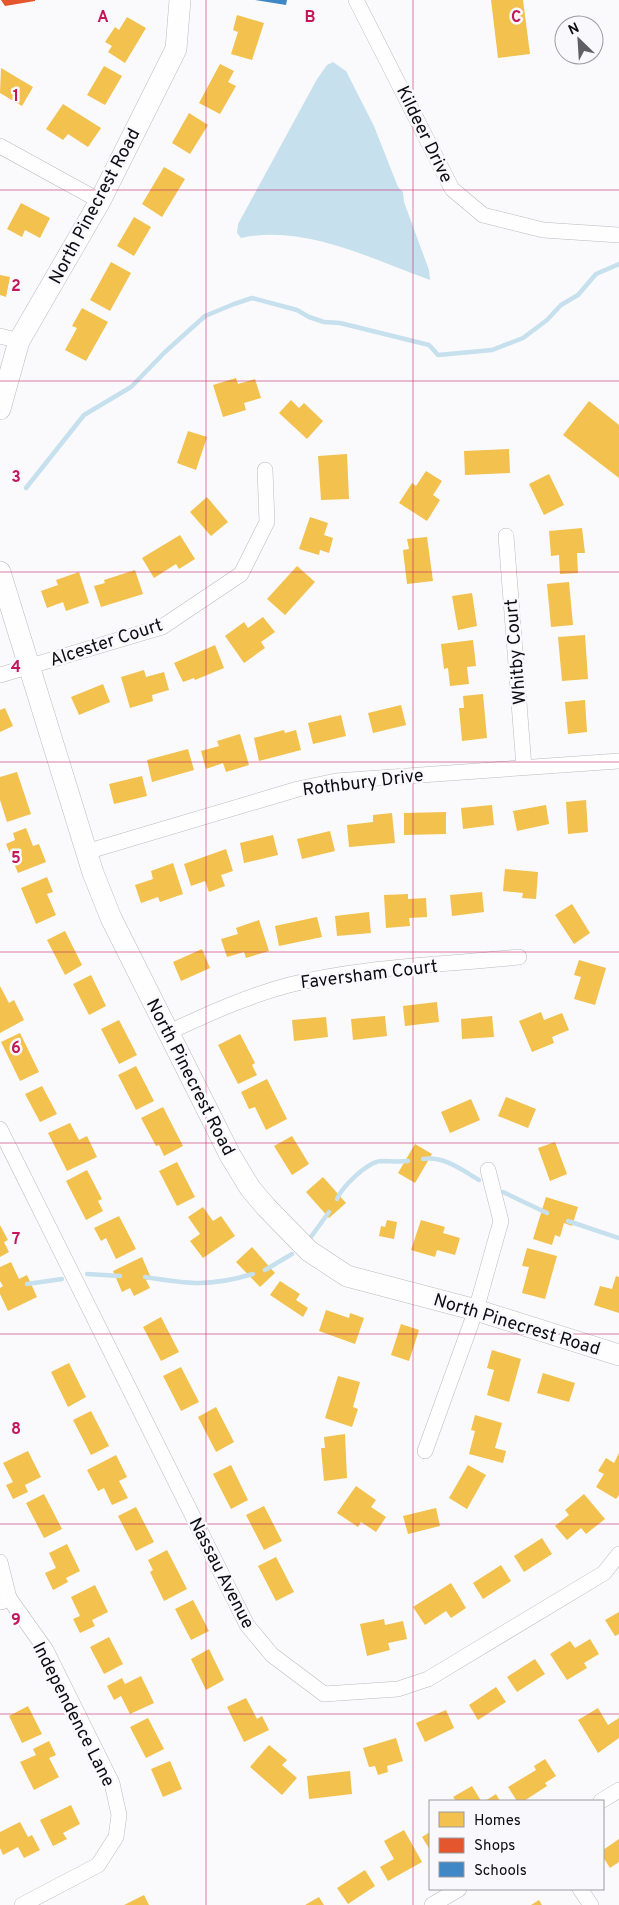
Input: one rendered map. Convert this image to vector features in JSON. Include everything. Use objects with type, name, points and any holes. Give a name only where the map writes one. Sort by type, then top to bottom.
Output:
[{"type":"street","name":"North Pinecrest Road","points":[[0,409],[10,338],[100,201],[176,49],[180,0]]},
{"type":"street","name":"Kildeer Drive","points":[[356,0],[452,189],[484,215],[543,230],[616,235]]},
{"type":"street","points":[[0,146],[100,201]]},
{"type":"street","name":"Alcester Court","points":[[28,667],[162,626],[241,574],[267,522],[265,470]]},
{"type":"street","name":"Whitby Court","points":[[506,536],[524,767]]},
{"type":"street","name":"North Pinecrest Road","points":[[0,572],[86,852],[111,918],[230,1155],[250,1188],[309,1251],[346,1276],[476,1310],[619,1355]]},
{"type":"street","points":[[0,675],[28,667]]},
{"type":"street","name":"Rothbury Drive","points":[[86,852],[298,789],[336,781],[619,760]]},
{"type":"street","name":"Faversham Court","points":[[169,1032],[226,1006],[308,980],[341,974],[519,957]]},
{"type":"street","name":"Nassau Avenue","points":[[0,1128],[240,1613],[254,1635],[272,1655],[324,1694],[398,1690],[428,1679],[604,1572],[619,1554]]},
{"type":"street","points":[[425,1451],[476,1310],[501,1221],[488,1170]]},
{"type":"street","points":[[0,1562],[4,1601]]},
{"type":"street","name":"Independence Lane","points":[[4,1601],[46,1650],[112,1783],[119,1815],[116,1837],[98,1865],[22,1905]]},
{"type":"street","points":[[604,1800],[619,1790]]},
{"type":"street","points":[[432,1905],[457,1890]]},
{"type":"street","points":[[581,1890],[591,1905]]},
{"type":"water","points":[[333,62],[346,71],[374,126],[398,187],[403,192],[404,202],[429,270],[430,280],[361,254],[313,240],[265,235],[241,238],[237,233],[238,224],[317,79],[327,65]]},
{"type":"building: Homes","points":[[491,0],[523,0],[530,54],[498,58]]},
{"type":"building: Homes","points":[[237,15],[264,23],[252,60],[231,54],[238,32],[233,30]]},
{"type":"building: Homes","points":[[127,17],[146,28],[125,63],[108,52],[112,46],[105,42],[115,27],[119,30]]},
{"type":"building: Homes","points":[[220,64],[234,71],[228,82],[236,86],[220,114],[199,103]]},
{"type":"building: Homes","points":[[104,66],[122,76],[105,105],[87,95]]},
{"type":"building: Homes","points":[[1,68],[33,87],[22,106],[0,93]]},
{"type":"building: Homes","points":[[63,104],[101,128],[88,147],[68,134],[63,140],[46,129]]},
{"type":"building: Homes","points":[[189,113],[208,125],[190,154],[172,143]]},
{"type":"building: Homes","points":[[164,167],[185,179],[162,217],[142,204]]},
{"type":"building: Homes","points":[[21,203],[50,218],[40,238],[25,230],[22,237],[7,229]]},
{"type":"building: Homes","points":[[134,217],[151,227],[134,256],[117,246]]},
{"type":"building: Homes","points":[[111,262],[131,273],[110,311],[90,300]]},
{"type":"building: Homes","points":[[0,275],[10,277],[6,297],[0,295]]},
{"type":"building: Homes","points":[[82,308],[108,322],[86,361],[65,350],[77,328],[72,326]]},
{"type":"building: Homes","points":[[236,378],[238,384],[255,379],[261,398],[244,403],[246,410],[223,417],[213,385]]},
{"type":"building: Homes","points":[[291,400],[299,408],[304,403],[323,421],[307,439],[279,413]]},
{"type":"building: Homes","points":[[589,401],[619,425],[619,478],[563,435]]},
{"type":"building: Homes","points":[[188,431],[207,437],[196,470],[177,463]]},
{"type":"building: Homes","points":[[509,449],[510,473],[465,475],[464,451]]},
{"type":"building: Homes","points":[[347,454],[349,499],[321,500],[318,456]]},
{"type":"building: Homes","points":[[426,471],[442,481],[433,495],[440,500],[427,521],[399,503],[412,483],[416,486]]},
{"type":"building: Homes","points":[[549,474],[564,505],[544,515],[529,484]]},
{"type":"building: Homes","points":[[207,497],[228,522],[211,536],[190,512]]},
{"type":"building: Homes","points":[[310,517],[328,523],[324,535],[333,538],[329,553],[320,550],[319,555],[299,549]]},
{"type":"building: Homes","points":[[582,528],[585,553],[577,553],[578,573],[560,574],[559,555],[551,556],[549,531]]},
{"type":"building: Homes","points":[[180,535],[195,559],[179,569],[176,564],[154,578],[142,558]]},
{"type":"building: Homes","points":[[427,537],[433,581],[407,584],[403,550],[409,549],[407,539]]},
{"type":"building: Homes","points":[[297,566],[315,582],[285,615],[267,599]]},
{"type":"building: Homes","points":[[135,570],[143,594],[101,607],[94,586],[105,583],[104,580]]},
{"type":"building: Homes","points":[[79,572],[89,603],[66,611],[63,602],[47,608],[41,591],[58,585],[56,580]]},
{"type":"building: Homes","points":[[569,582],[573,625],[551,627],[547,584]]},
{"type":"building: Homes","points":[[472,593],[477,626],[458,630],[452,596]]},
{"type":"building: Homes","points":[[263,617],[275,632],[261,642],[265,648],[244,663],[225,636],[244,622],[248,628]]},
{"type":"building: Homes","points":[[585,635],[588,679],[562,681],[558,637]]},
{"type":"building: Homes","points":[[473,640],[476,666],[467,667],[469,684],[450,686],[448,668],[444,669],[441,644]]},
{"type":"building: Homes","points":[[215,645],[224,668],[195,680],[194,678],[183,682],[174,663]]},
{"type":"building: Homes","points":[[144,670],[146,677],[164,672],[169,690],[152,695],[153,701],[130,708],[121,677]]},
{"type":"building: Homes","points":[[103,684],[110,702],[79,715],[71,697]]},
{"type":"building: Homes","points":[[483,694],[487,738],[462,741],[459,708],[464,708],[463,696]]},
{"type":"building: Homes","points":[[585,700],[587,732],[568,734],[565,702]]},
{"type":"building: Homes","points":[[401,705],[406,725],[373,733],[368,713]]},
{"type":"building: Homes","points":[[5,708],[13,726],[0,732],[0,710]]},
{"type":"building: Homes","points":[[341,715],[346,736],[313,744],[308,723]]},
{"type":"building: Homes","points":[[284,730],[285,733],[296,730],[301,750],[259,761],[254,738]]},
{"type":"building: Homes","points":[[240,734],[249,765],[226,772],[223,763],[206,769],[201,751],[219,746],[217,741]]},
{"type":"building: Homes","points":[[188,749],[194,770],[152,782],[147,760]]},
{"type":"building: Homes","points":[[17,772],[31,814],[7,822],[0,800],[0,777]]},
{"type":"building: Homes","points":[[142,776],[147,796],[114,804],[109,784]]},
{"type":"building: Homes","points":[[586,800],[588,832],[568,834],[566,802]]},
{"type":"building: Homes","points":[[492,805],[494,825],[463,829],[461,808]]},
{"type":"building: Homes","points":[[546,805],[549,824],[517,831],[513,811]]},
{"type":"building: Homes","points":[[446,812],[446,834],[404,835],[404,813]]},
{"type":"building: Homes","points":[[392,813],[395,843],[349,847],[347,825],[373,822],[373,815]]},
{"type":"building: Homes","points":[[26,828],[33,846],[39,844],[46,862],[18,873],[6,844],[15,840],[13,833]]},
{"type":"building: Homes","points":[[330,831],[335,851],[302,859],[297,839]]},
{"type":"building: Homes","points":[[273,835],[278,855],[244,863],[240,843]]},
{"type":"building: Homes","points":[[226,849],[233,871],[221,875],[225,886],[209,892],[205,881],[191,886],[184,864]]},
{"type":"building: Homes","points":[[173,863],[183,894],[160,902],[158,897],[141,903],[135,885],[153,879],[151,871]]},
{"type":"building: Homes","points":[[505,869],[538,872],[536,899],[522,898],[523,893],[503,891]]},
{"type":"building: Homes","points":[[47,877],[53,892],[47,894],[56,915],[36,924],[21,888]]},
{"type":"building: Homes","points":[[482,892],[484,912],[452,916],[450,895]]},
{"type":"building: Homes","points":[[408,894],[408,899],[426,898],[427,917],[409,918],[410,926],[386,928],[384,895]]},
{"type":"building: Homes","points":[[572,904],[590,933],[574,944],[555,915]]},
{"type":"building: Homes","points":[[369,912],[371,933],[337,936],[335,916]]},
{"type":"building: Homes","points":[[317,917],[322,937],[279,946],[275,926]]},
{"type":"building: Homes","points":[[259,920],[269,951],[246,958],[244,952],[227,957],[221,939],[238,934],[236,928]]},
{"type":"building: Homes","points":[[65,931],[82,965],[65,975],[47,940]]},
{"type":"building: Homes","points":[[202,949],[210,968],[181,981],[173,962]]},
{"type":"building: Homes","points":[[579,960],[606,968],[595,1005],[574,999],[581,977],[574,975]]},
{"type":"building: Homes","points":[[91,975],[106,1006],[89,1015],[73,984]]},
{"type":"building: Homes","points":[[0,986],[9,1003],[14,1000],[24,1020],[0,1033]]},
{"type":"building: Homes","points":[[437,1002],[439,1022],[405,1026],[403,1006]]},
{"type":"building: Homes","points":[[541,1012],[544,1020],[562,1013],[569,1030],[552,1037],[554,1043],[532,1052],[519,1021]]},
{"type":"building: Homes","points":[[385,1016],[387,1036],[353,1040],[351,1019]]},
{"type":"building: Homes","points":[[492,1016],[494,1037],[462,1039],[461,1019]]},
{"type":"building: Homes","points":[[326,1017],[328,1037],[294,1041],[292,1020]]},
{"type":"building: Homes","points":[[119,1020],[137,1055],[119,1064],[101,1029]]},
{"type":"building: Homes","points":[[20,1033],[39,1072],[20,1081],[1,1042]]},
{"type":"building: Homes","points":[[240,1034],[255,1063],[252,1065],[257,1075],[238,1084],[218,1045]]},
{"type":"building: Homes","points":[[136,1066],[154,1101],[136,1110],[118,1075]]},
{"type":"building: Homes","points":[[267,1079],[287,1119],[266,1130],[255,1107],[249,1109],[241,1092]]},
{"type":"building: Homes","points":[[42,1086],[57,1114],[40,1122],[25,1094]]},
{"type":"building: Homes","points":[[506,1097],[536,1109],[528,1128],[498,1116]]},
{"type":"building: Homes","points":[[471,1099],[480,1120],[450,1133],[441,1112]]},
{"type":"building: Homes","points":[[163,1107],[183,1146],[164,1156],[159,1145],[156,1146],[141,1118]]},
{"type":"building: Homes","points":[[70,1123],[79,1140],[87,1136],[97,1157],[67,1171],[48,1133]]},
{"type":"building: Homes","points":[[292,1136],[309,1164],[292,1175],[274,1146]]},
{"type":"building: Homes","points":[[555,1142],[567,1174],[550,1181],[538,1148]]},
{"type":"building: Homes","points":[[415,1144],[432,1154],[415,1183],[398,1173]]},
{"type":"building: Homes","points":[[177,1162],[195,1197],[177,1206],[159,1171]]},
{"type":"building: Homes","points":[[87,1170],[102,1199],[98,1201],[103,1211],[86,1220],[66,1181]]},
{"type":"building: Homes","points":[[323,1177],[346,1203],[329,1218],[306,1192]]},
{"type":"building: Homes","points":[[546,1197],[578,1207],[572,1226],[564,1223],[560,1237],[555,1235],[552,1245],[533,1239]]},
{"type":"building: Homes","points":[[203,1207],[213,1221],[221,1216],[235,1236],[203,1258],[190,1241],[200,1234],[188,1217]]},
{"type":"building: Homes","points":[[119,1216],[136,1249],[116,1259],[106,1238],[101,1241],[94,1228]]},
{"type":"building: Homes","points":[[387,1220],[397,1222],[394,1239],[379,1236],[381,1226],[385,1227]]},
{"type":"building: Homes","points":[[421,1220],[445,1227],[443,1233],[460,1238],[455,1255],[437,1250],[435,1257],[411,1250]]},
{"type":"building: Homes","points":[[0,1225],[8,1240],[4,1242],[9,1252],[0,1257]]},
{"type":"building: Homes","points":[[252,1247],[275,1273],[260,1287],[236,1262]]},
{"type":"building: Homes","points":[[527,1248],[557,1256],[545,1299],[522,1293],[529,1267],[522,1266]]},
{"type":"building: Homes","points":[[142,1257],[151,1278],[146,1280],[150,1288],[134,1296],[130,1288],[122,1292],[113,1271]]},
{"type":"building: Homes","points":[[11,1262],[19,1279],[27,1275],[37,1297],[8,1311],[0,1294],[0,1288],[3,1286],[0,1281],[0,1267]]},
{"type":"building: Homes","points":[[616,1276],[619,1277],[619,1313],[594,1305],[600,1286],[612,1289]]},
{"type":"building: Homes","points":[[280,1281],[300,1294],[296,1300],[308,1308],[303,1317],[270,1295]]},
{"type":"building: Homes","points":[[326,1310],[349,1318],[350,1313],[364,1318],[355,1344],[319,1331]]},
{"type":"building: Homes","points":[[161,1317],[179,1352],[161,1361],[143,1327]]},
{"type":"building: Homes","points":[[401,1324],[419,1330],[409,1361],[391,1355]]},
{"type":"building: Homes","points":[[492,1350],[521,1359],[509,1402],[487,1395],[494,1370],[487,1368]]},
{"type":"building: Homes","points":[[69,1363],[86,1397],[68,1407],[51,1372]]},
{"type":"building: Homes","points":[[181,1367],[199,1402],[181,1411],[163,1376]]},
{"type":"building: Homes","points":[[543,1373],[575,1383],[569,1402],[537,1393]]},
{"type":"building: Homes","points":[[338,1376],[360,1382],[353,1407],[358,1409],[352,1427],[325,1418]]},
{"type":"building: Homes","points":[[216,1407],[234,1442],[216,1452],[198,1417]]},
{"type":"building: Homes","points":[[91,1411],[109,1446],[91,1455],[73,1420]]},
{"type":"building: Homes","points":[[475,1415],[502,1423],[495,1448],[506,1451],[503,1463],[469,1454],[475,1431],[471,1430]]},
{"type":"building: Homes","points":[[345,1434],[347,1478],[324,1481],[321,1448],[325,1448],[324,1437]]},
{"type":"building: Homes","points":[[28,1451],[41,1477],[25,1485],[28,1492],[13,1499],[6,1485],[13,1482],[3,1463]]},
{"type":"building: Homes","points":[[619,1453],[619,1495],[616,1499],[596,1487],[604,1474],[598,1471],[606,1458],[614,1463]]},
{"type":"building: Homes","points":[[116,1455],[127,1477],[119,1481],[128,1498],[112,1505],[104,1488],[98,1491],[87,1470]]},
{"type":"building: Homes","points":[[231,1465],[248,1500],[231,1509],[213,1474]]},
{"type":"building: Homes","points":[[468,1465],[486,1475],[467,1509],[449,1498]]},
{"type":"building: Homes","points":[[356,1486],[376,1500],[371,1507],[386,1517],[376,1532],[361,1522],[358,1527],[337,1513]]},
{"type":"building: Homes","points":[[44,1494],[62,1529],[44,1538],[26,1503]]},
{"type":"building: Homes","points":[[584,1494],[605,1519],[586,1534],[581,1528],[567,1540],[555,1526],[569,1515],[565,1510]]},
{"type":"building: Homes","points":[[264,1506],[282,1541],[264,1550],[246,1515]]},
{"type":"building: Homes","points":[[136,1507],[154,1542],[136,1551],[118,1516]]},
{"type":"building: Homes","points":[[436,1508],[440,1526],[408,1534],[403,1516]]},
{"type":"building: Homes","points":[[542,1538],[552,1554],[524,1572],[514,1556]]},
{"type":"building: Homes","points":[[67,1544],[80,1571],[66,1578],[68,1582],[53,1590],[45,1573],[56,1568],[49,1553]]},
{"type":"building: Homes","points":[[167,1550],[187,1589],[164,1601],[150,1572],[153,1570],[148,1560]]},
{"type":"building: Homes","points":[[276,1557],[294,1592],[276,1601],[258,1566]]},
{"type":"building: Homes","points":[[501,1565],[511,1581],[483,1599],[473,1583]]},
{"type":"building: Homes","points":[[451,1583],[466,1608],[451,1618],[446,1611],[425,1625],[413,1607]]},
{"type":"building: Homes","points":[[95,1585],[108,1612],[92,1620],[95,1626],[80,1633],[73,1619],[80,1616],[71,1597]]},
{"type":"building: Homes","points":[[193,1600],[209,1631],[191,1640],[175,1609]]},
{"type":"building: Homes","points":[[619,1612],[619,1634],[615,1636],[605,1620]]},
{"type":"building: Homes","points":[[384,1619],[385,1625],[403,1621],[407,1639],[388,1643],[390,1650],[367,1656],[360,1624]]},
{"type":"building: Homes","points":[[109,1637],[123,1664],[104,1674],[90,1647]]},
{"type":"building: Homes","points":[[590,1639],[599,1654],[584,1663],[587,1668],[567,1680],[550,1654],[570,1641],[575,1648]]},
{"type":"building: Homes","points":[[209,1649],[224,1680],[206,1690],[191,1659]]},
{"type":"building: Homes","points":[[535,1659],[545,1674],[517,1692],[507,1677]]},
{"type":"building: Homes","points":[[141,1676],[154,1703],[130,1714],[121,1696],[114,1700],[107,1686],[122,1678],[125,1684]]},
{"type":"building: Homes","points":[[496,1687],[506,1702],[478,1720],[469,1705]]},
{"type":"building: Homes","points":[[246,1698],[257,1719],[262,1716],[269,1730],[244,1742],[227,1707]]},
{"type":"building: Homes","points":[[28,1706],[42,1734],[22,1743],[9,1716]]},
{"type":"building: Homes","points":[[598,1708],[608,1725],[619,1718],[619,1738],[598,1753],[578,1720]]},
{"type":"building: Homes","points":[[446,1710],[454,1728],[425,1742],[416,1723]]},
{"type":"building: Homes","points":[[148,1718],[164,1749],[146,1758],[130,1727]]},
{"type":"building: Homes","points":[[396,1738],[403,1761],[387,1766],[388,1772],[378,1775],[375,1766],[369,1767],[363,1748]]},
{"type":"building: Homes","points":[[49,1741],[56,1755],[49,1758],[59,1777],[34,1790],[20,1762],[36,1755],[33,1749]]},
{"type":"building: Homes","points":[[269,1745],[287,1760],[282,1765],[297,1778],[282,1795],[250,1767]]},
{"type":"building: Homes","points":[[545,1759],[556,1776],[545,1783],[547,1786],[526,1800],[516,1800],[508,1787],[536,1770],[534,1766]]},
{"type":"building: Homes","points":[[170,1761],[182,1789],[163,1797],[151,1769]]},
{"type":"building: Homes","points":[[350,1771],[352,1794],[309,1799],[307,1776]]},
{"type":"building: Homes","points":[[472,1786],[480,1800],[455,1800],[453,1797]]},
{"type":"building: Homes","points":[[496,1794],[499,1800],[487,1800]]},
{"type":"building: Homes","points":[[71,1805],[80,1824],[63,1833],[67,1839],[53,1846],[40,1820]]},
{"type":"building: Homes","points":[[20,1822],[28,1837],[32,1835],[40,1850],[24,1858],[18,1847],[3,1855],[0,1848],[0,1832]]},
{"type":"building: Homes","points":[[404,1830],[422,1862],[388,1881],[380,1867],[394,1859],[384,1841]]},
{"type":"building: Homes","points":[[429,1833],[429,1848],[422,1837]]},
{"type":"building: Homes","points":[[619,1839],[619,1862],[610,1868],[604,1859],[604,1849]]},
{"type":"building: Homes","points":[[365,1870],[375,1886],[348,1904],[337,1888]]},
{"type":"building: Homes","points":[[144,1895],[149,1905],[124,1905]]},
{"type":"building: Homes","points":[[319,1897],[324,1905],[305,1905]]},
{"type":"building: Homes","points":[[539,1900],[542,1905],[531,1905]]},
{"type":"building: Shops","points":[[1,0],[35,0],[35,1],[5,6]]},
{"type":"building: Schools","points":[[255,0],[287,0],[286,5]]},
{"type":"waterway","points":[[26,488],[84,415],[131,387],[165,352],[205,316],[234,304],[252,298],[297,310],[309,317],[324,322],[340,323],[429,345],[438,355],[492,350],[523,338],[547,320],[561,305],[578,295],[596,274],[619,264]]},
{"type":"waterway","points":[[423,1159],[446,1162],[479,1180]]},
{"type":"waterway","points":[[337,1199],[349,1182],[362,1170],[375,1162],[408,1161]]},
{"type":"waterway","points":[[503,1192],[547,1213]]},
{"type":"waterway","points":[[308,1241],[329,1212]]},
{"type":"waterway","points":[[568,1221],[619,1238]]},
{"type":"waterway","points":[[265,1270],[292,1254]]},
{"type":"waterway","points":[[87,1274],[120,1276]]},
{"type":"waterway","points":[[145,1277],[187,1283],[211,1283],[253,1274]]},
{"type":"waterway","points":[[27,1284],[62,1279]]}]
